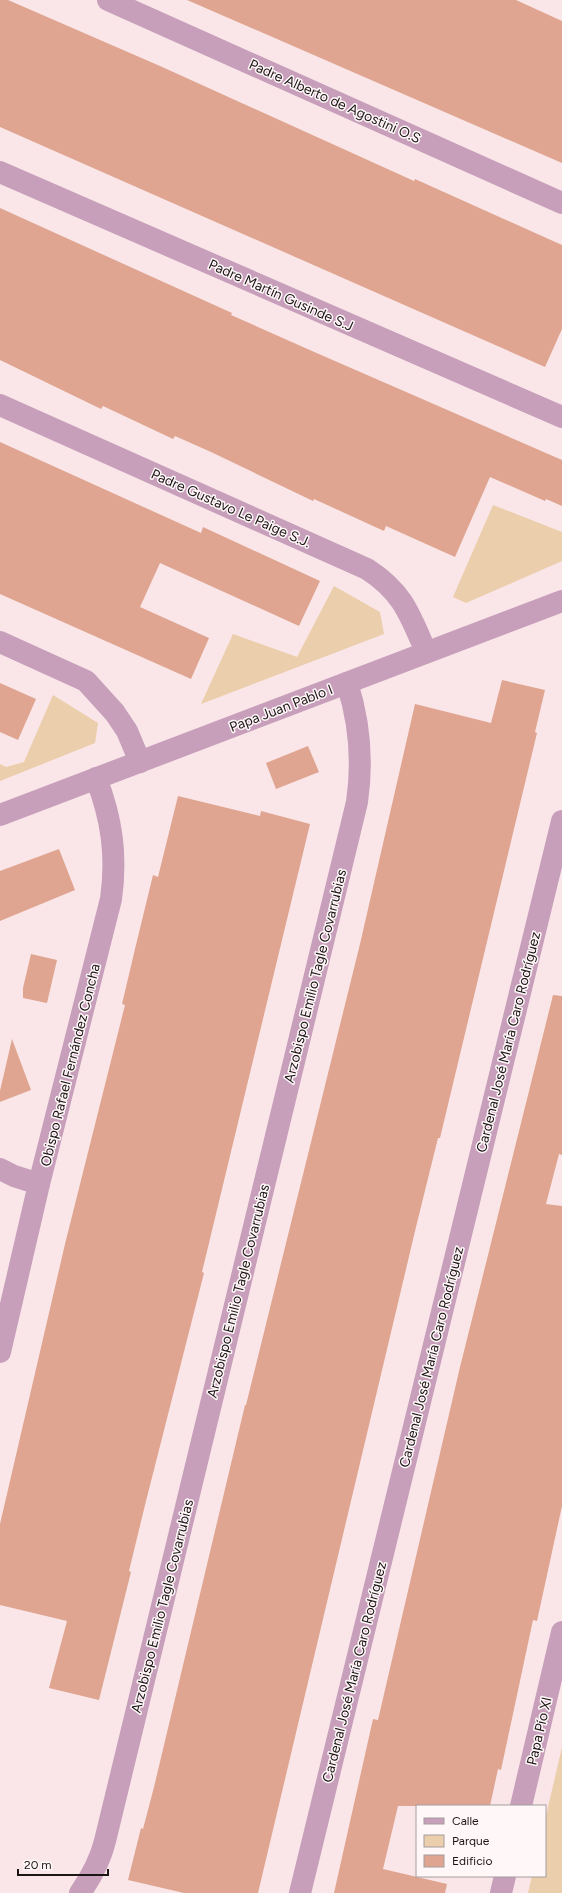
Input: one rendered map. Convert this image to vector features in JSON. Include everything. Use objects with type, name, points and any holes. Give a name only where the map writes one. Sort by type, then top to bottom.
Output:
[{"type":"street","name":"Padre Alberto de Agostini O.S","points":[[108,0],[562,203]]},
{"type":"street","name":"Padre Martín Gusinde S.J","points":[[0,172],[562,417]]},
{"type":"street","name":"Padre Gustavo Le Paige S.J.","points":[[0,405],[367,569],[388,584],[399,596],[407,608],[426,652]]},
{"type":"street","name":"Papa Juan Pablo I","points":[[0,815],[562,601]]},
{"type":"street","points":[[0,642],[86,681],[116,713],[127,731],[140,762]]},
{"type":"street","name":"Arzobispo Emilio Tagle Covarrubias","points":[[80,1893],[91,1878],[100,1861],[357,802],[361,758],[354,705],[347,683]]},
{"type":"street","name":"Obispo Rafael Fernández Concha","points":[[0,1352],[39,1184],[111,899],[114,874],[114,849],[108,814],[96,778]]},
{"type":"street","name":"Cardenal José María Caro Rodríguez","points":[[300,1893],[562,821]]},
{"type":"street","points":[[0,1169],[14,1176],[39,1184]]},
{"type":"street","name":"Papa Pío XI","points":[[521,1805],[562,1632]]},
{"type":"street","points":[[501,1893],[505,1877]]},
{"type":"green space","points":[[493,505],[562,532],[562,561],[466,603],[453,597]]},
{"type":"green space","points":[[334,586],[380,612],[384,634],[201,704],[233,634],[297,657]]},
{"type":"green space","points":[[53,695],[98,723],[95,743],[0,781],[0,764],[6,767],[24,762]]},
{"type":"green space","points":[[562,1747],[562,1893],[528,1893],[532,1877],[546,1877],[546,1816]]},
{"type":"building","points":[[0,0],[8,0],[160,66],[414,181],[415,179],[562,245],[562,329],[545,367],[0,127]]},
{"type":"building","points":[[187,0],[516,0],[562,21],[562,163]]},
{"type":"building","points":[[0,208],[232,313],[231,315],[562,460],[562,506],[546,499],[545,501],[490,477],[455,557],[386,526],[384,531],[314,499],[313,501],[175,436],[173,439],[103,406],[101,409],[0,360]]},
{"type":"building","points":[[0,442],[201,533],[203,527],[320,581],[299,626],[160,563],[140,607],[209,638],[191,679],[0,594]]},
{"type":"building","points":[[502,680],[545,690],[535,732],[537,733],[440,1138],[438,1138],[416,1227],[258,1893],[184,1893],[128,1880],[141,1828],[143,1829],[154,1787],[245,1405],[360,944],[415,704],[491,723]]},
{"type":"building","points":[[0,683],[36,699],[18,740],[0,732]]},
{"type":"building","points":[[308,746],[319,772],[276,789],[266,763]]},
{"type":"building","points":[[178,796],[260,816],[261,811],[310,824],[202,1272],[204,1273],[146,1501],[129,1571],[131,1572],[99,1700],[49,1688],[67,1621],[0,1605],[0,1524],[65,1244],[125,1005],[122,1004],[153,875],[158,877]]},
{"type":"building","points":[[59,849],[75,890],[0,921],[0,871]]},
{"type":"building","points":[[31,954],[57,960],[47,1003],[23,998],[23,988]]},
{"type":"building","points":[[553,995],[562,996],[562,1155],[559,1154],[546,1204],[562,1206],[562,1506],[537,1621],[533,1620],[501,1770],[498,1769],[490,1805],[398,1806],[383,1869],[447,1884],[445,1893],[334,1893],[373,1719],[378,1720],[460,1367]]},
{"type":"building","points":[[12,1039],[31,1090],[0,1102],[0,1091]]}]
